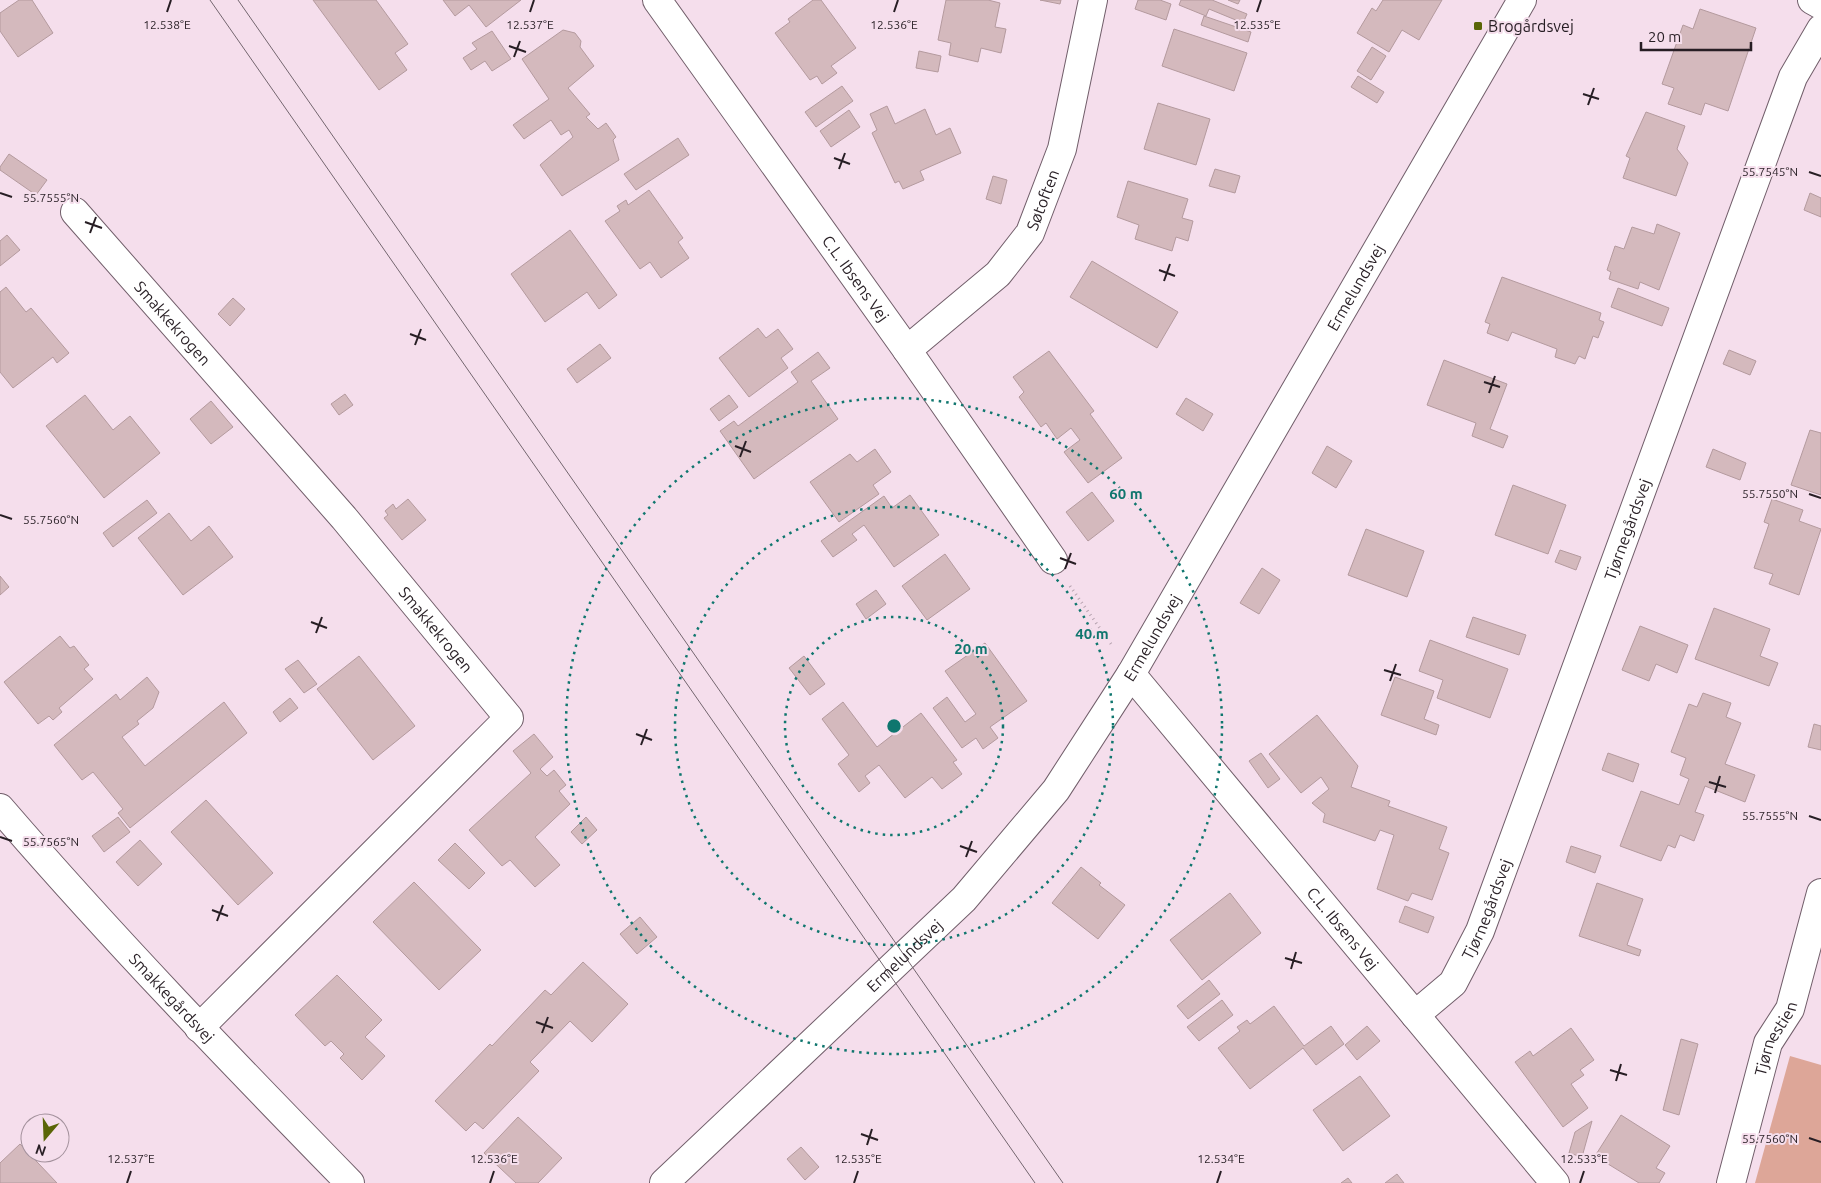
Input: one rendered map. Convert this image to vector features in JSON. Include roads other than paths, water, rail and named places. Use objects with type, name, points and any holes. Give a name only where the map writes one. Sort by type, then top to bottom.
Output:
[{"type":"street","name":"C.L. Ibsens Vej","points":[[657,0],[907,350],[1052,560]]},
{"type":"street","name":"Søtoften","points":[[907,350],[998,274],[1030,233],[1062,149],[1093,0]]},
{"type":"street","name":"Ermelundsvej","points":[[664,1183],[964,899],[1056,790],[1132,674],[1522,0]]},
{"type":"street","points":[[1812,0],[1821,5]]},
{"type":"street","name":"Tjørnegårdsvej","points":[[1415,1015],[1453,983],[1480,931],[1793,77],[1821,29]]},
{"type":"street","name":"Smakkekrogen","points":[[75,212],[344,518],[509,718],[199,1028]]},
{"type":"street","name":"C.L. Ibsens Vej","points":[[1132,674],[1555,1183]]},
{"type":"street","name":"Smakkegårdsvej","points":[[0,808],[55,872],[199,1028],[350,1183]]},
{"type":"street","name":"Tjørnestien","points":[[1731,1183],[1768,1043],[1790,1008],[1821,894]]},
{"type":"tram line","points":[[210,0],[1035,1183]]},
{"type":"tram line","points":[[238,0],[1063,1183]]},
{"type":"place","name":"Brogårdsvej","points":[[1478,26]]}]
